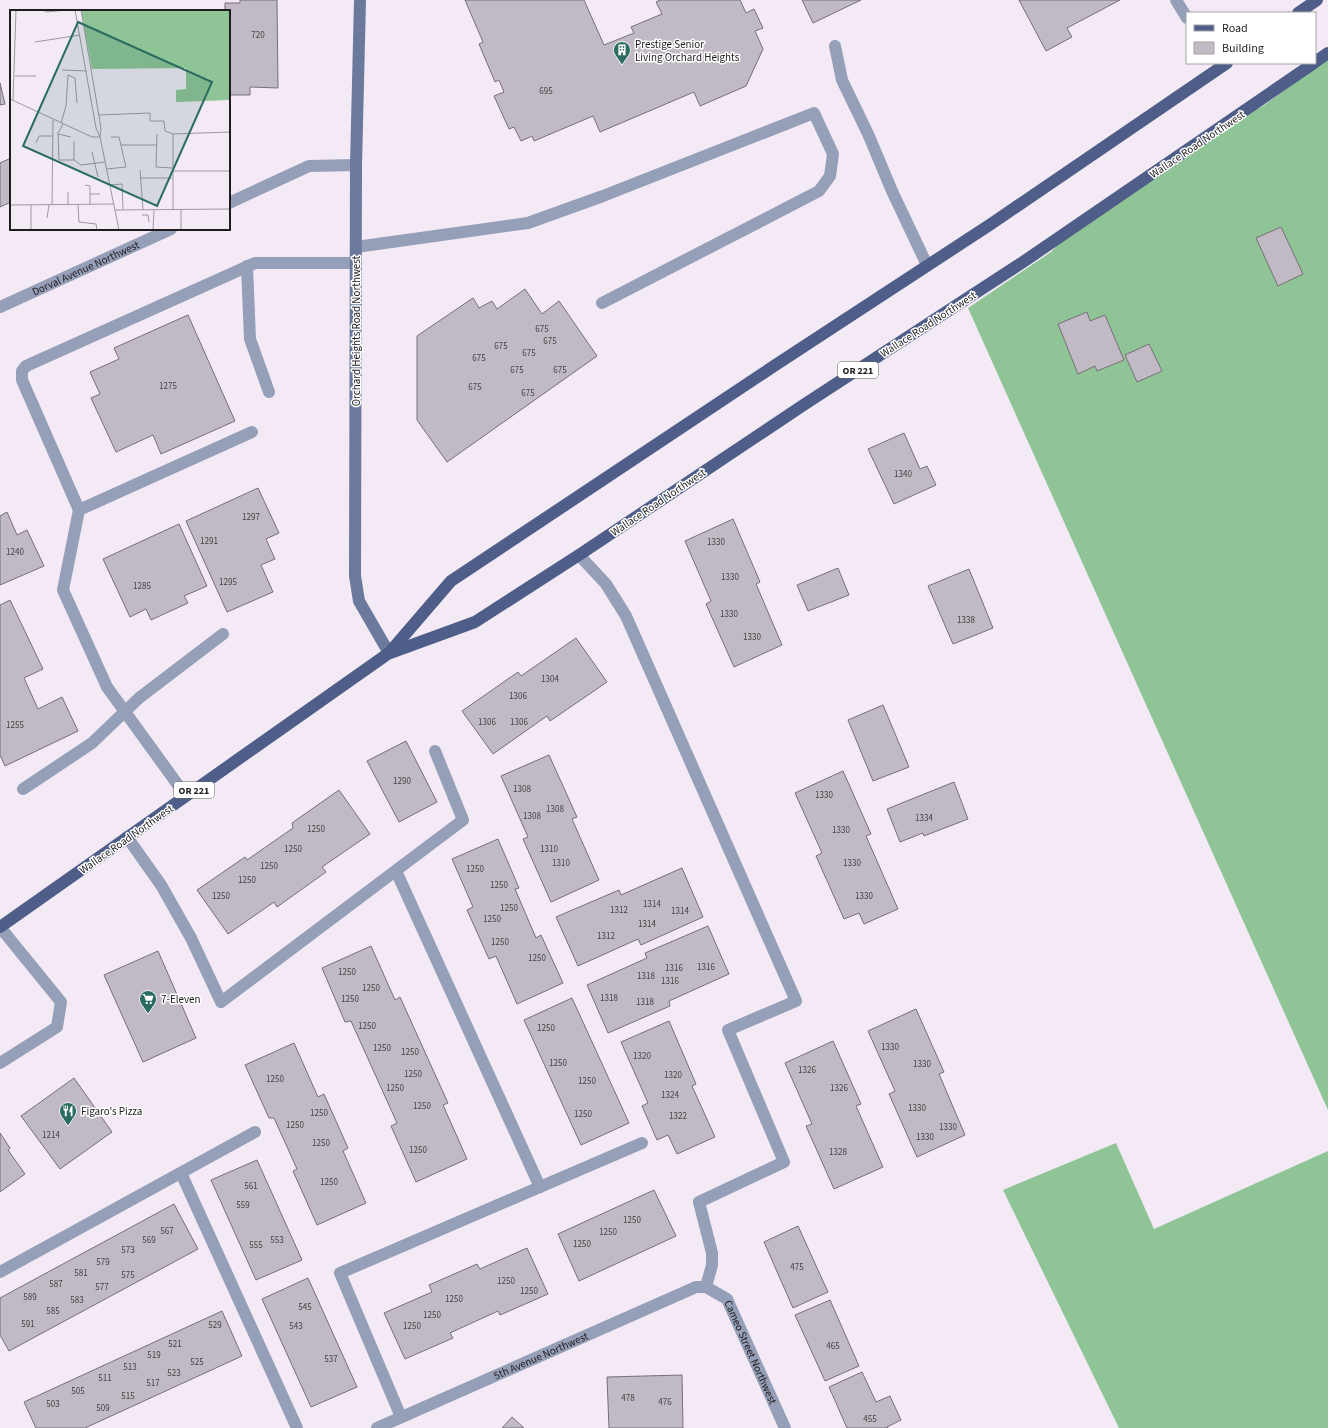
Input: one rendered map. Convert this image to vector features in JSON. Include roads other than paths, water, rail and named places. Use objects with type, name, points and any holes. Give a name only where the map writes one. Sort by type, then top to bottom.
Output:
[{"type":"main road","name":"Orchard Heights Road Northwest","points":[[360,0],[356,165],[355,576],[359,601],[389,653]]},
{"type":"main road","points":[[1299,12],[1317,0]]},
{"type":"main road","name":"Wallace Road Northwest","points":[[1316,62],[1328,53]]},
{"type":"main road","name":"Wallace Road Northwest","points":[[389,653],[475,622],[579,555],[798,408],[1023,262],[1314,64]]},
{"type":"main road","name":"Wallace Road Northwest","points":[[0,927],[389,653],[451,581],[991,224],[1220,65]]},
{"type":"street","points":[[1176,0],[1186,16]]},
{"type":"street","points":[[835,46],[842,80],[927,265]]},
{"type":"street","points":[[356,247],[528,223],[610,193],[814,113],[833,154],[830,176],[819,191],[602,303]]},
{"type":"street","points":[[230,203],[310,166],[356,165]]},
{"type":"street","name":"Dorval Avenue Northwest","points":[[0,307],[169,230]]},
{"type":"street","points":[[186,796],[107,687],[62,590],[79,510],[22,380],[22,371],[26,366],[255,263],[356,263]]},
{"type":"street","points":[[247,266],[250,339],[269,392]]},
{"type":"street","points":[[79,510],[252,432]]},
{"type":"street","points":[[579,555],[606,584],[626,616],[796,1001],[728,1030],[784,1162],[699,1202],[712,1253],[712,1265],[706,1287]]},
{"type":"street","points":[[24,789],[92,743],[139,698],[223,634]]},
{"type":"street","points":[[127,838],[161,885],[184,924],[221,1002],[463,820],[435,751]]},
{"type":"street","points":[[396,871],[540,1187]]},
{"type":"street","points":[[0,927],[61,1002],[57,1027],[0,1063]]},
{"type":"street","points":[[0,1272],[255,1132]]},
{"type":"street","points":[[401,1417],[340,1273],[642,1143]]},
{"type":"street","points":[[181,1173],[297,1428]]},
{"type":"street","name":"5th Avenue Northwest","points":[[377,1428],[696,1287],[706,1287]]},
{"type":"street","name":"Cameo Street Northwest","points":[[706,1287],[727,1299],[785,1428]]},
{"type":"place","name":"Prestige Senior Living Orchard Heights","points":[[622,65]]},
{"type":"place","name":"7-Eleven","points":[[148,1014]]},
{"type":"place","name":"Figaro's Pizza","points":[[68,1126]]}]
